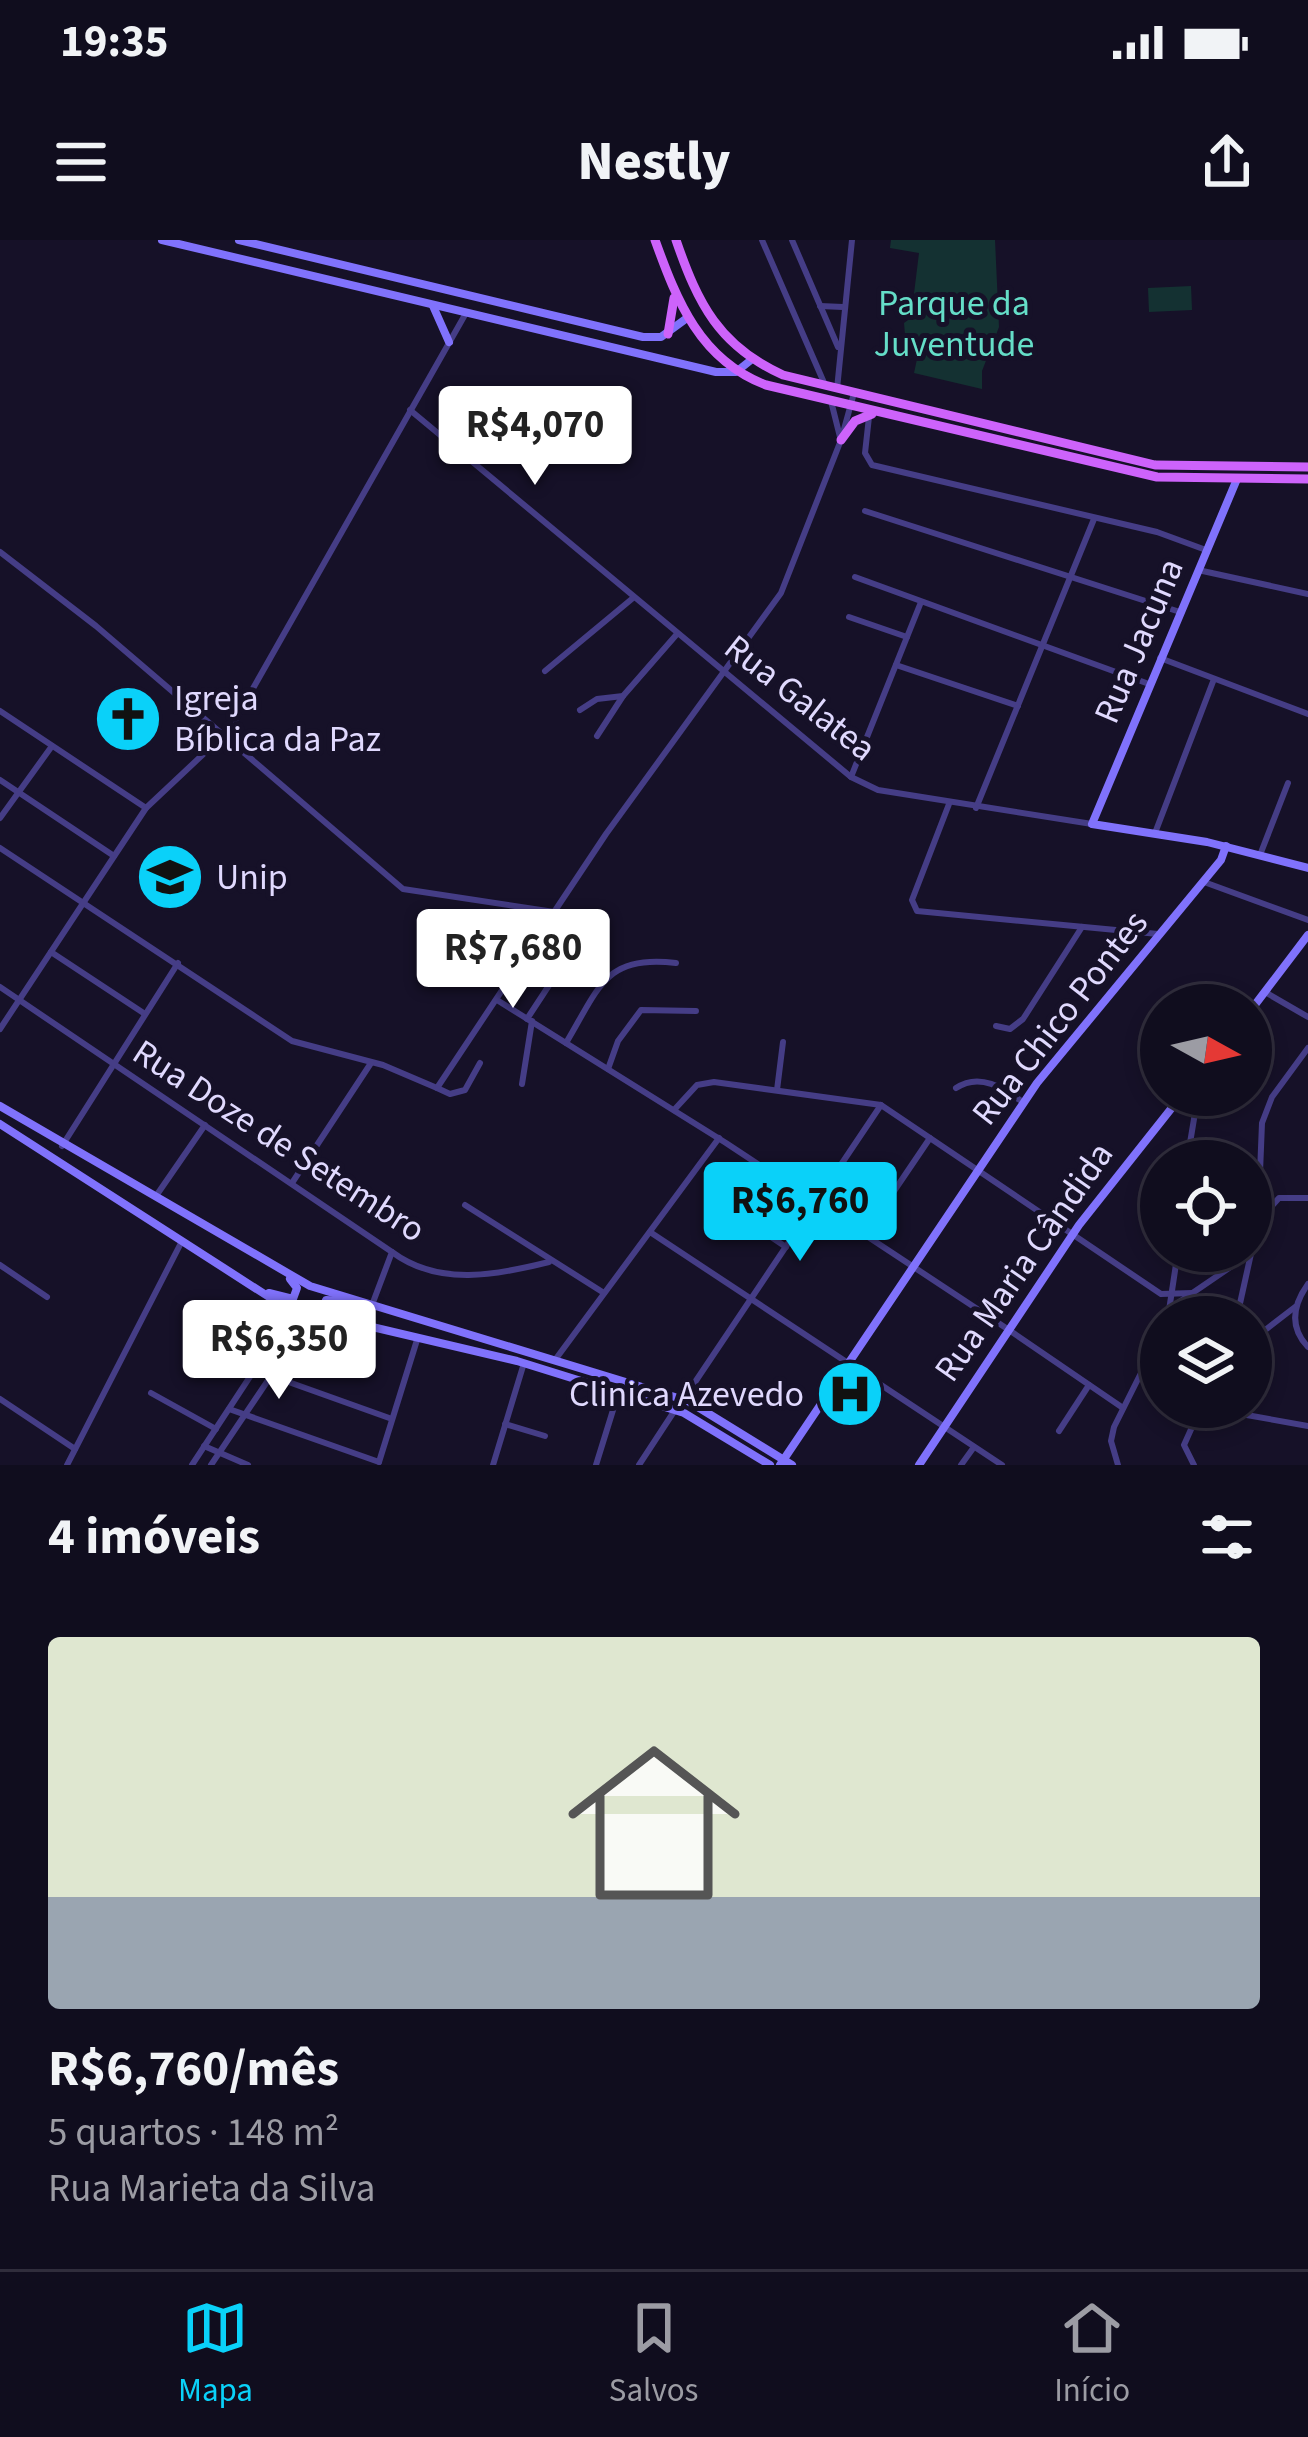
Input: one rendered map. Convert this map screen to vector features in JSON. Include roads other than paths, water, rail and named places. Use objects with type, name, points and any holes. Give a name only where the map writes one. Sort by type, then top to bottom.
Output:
[{"type":"main road","points":[[163,240],[716,372],[736,371],[751,360]]},
{"type":"main road","points":[[239,240],[643,337],[668,334],[687,318],[706,315]]},
{"type":"main road","points":[[655,240],[687,318],[736,371],[778,389],[1157,477],[1308,479]]},
{"type":"main road","points":[[676,240],[706,315],[751,360],[854,394],[1155,465],[1308,467]]},
{"type":"main road","points":[[381,292],[385,275]]},
{"type":"main road","points":[[676,298],[689,302],[695,293]]},
{"type":"main road","points":[[668,334],[676,298]]},
{"type":"main road","points":[[466,313],[476,303],[496,302]]},
{"type":"main road","points":[[432,305],[449,342]]},
{"type":"main road","points":[[841,440],[854,421],[874,413]]},
{"type":"main road","points":[[1237,479],[1252,467]]},
{"type":"main road","name":"Rua Jacuna","points":[[1092,824],[1237,479]]},
{"type":"main road","name":"Rua Galatea","points":[[1092,824],[1226,846],[1308,868]]},
{"type":"main road","name":"Rua Chico Pontes","points":[[785,1463],[1024,1103],[1203,882],[1226,846]]},
{"type":"main road","points":[[1271,984],[1308,935]]},
{"type":"main road","points":[[0,1106],[290,1276],[683,1400],[785,1463]]},
{"type":"main road","name":"Rua Maria Cândida","points":[[919,1465],[1073,1234],[1167,1116]]},
{"type":"main road","points":[[0,1124],[293,1311],[524,1363],[675,1410],[697,1418],[770,1465]]},
{"type":"main road","points":[[167,1231],[158,1212],[200,1226]]},
{"type":"main road","points":[[247,1282],[289,1301],[298,1292],[290,1276]]},
{"type":"main road","points":[[339,1322],[324,1314],[326,1300],[367,1303]]},
{"type":"street","points":[[762,240],[831,388]]},
{"type":"street","points":[[792,240],[839,350]]},
{"type":"street","points":[[831,388],[851,240]]},
{"type":"street","points":[[820,306],[843,307]]},
{"type":"street","points":[[0,1029],[146,808],[224,735],[466,313]]},
{"type":"street","points":[[437,1088],[554,911],[781,593],[841,440],[854,394]]},
{"type":"street","points":[[831,401],[841,440]]},
{"type":"street","name":"Rua Galatea","points":[[410,410],[851,777],[878,790],[1092,824]]},
{"type":"street","points":[[874,413],[865,453],[872,465],[1157,532],[1206,550]]},
{"type":"street","points":[[865,511],[1180,612]]},
{"type":"street","points":[[976,808],[1094,519]]},
{"type":"street","points":[[0,552],[404,889],[554,911]]},
{"type":"street","points":[[1198,570],[1308,594]]},
{"type":"street","points":[[855,578],[1149,684]]},
{"type":"street","points":[[545,670],[633,598]]},
{"type":"street","points":[[851,777],[921,601]]},
{"type":"street","points":[[850,617],[907,637]]},
{"type":"street","points":[[597,736],[623,695],[677,634]]},
{"type":"street","points":[[1160,658],[1308,714]]},
{"type":"street","points":[[896,665],[1018,706]]},
{"type":"street","points":[[1154,833],[1214,679]]},
{"type":"street","points":[[580,710],[597,699],[623,695]]},
{"type":"street","points":[[0,711],[146,808]]},
{"type":"street","points":[[0,818],[52,746]]},
{"type":"street","points":[[0,780],[114,856]]},
{"type":"street","points":[[1259,855],[1288,783]]},
{"type":"street","points":[[950,804],[912,900],[917,911],[1158,934]]},
{"type":"street","points":[[0,848],[292,1041],[371,1063],[450,1094],[465,1090],[480,1063]]},
{"type":"street","points":[[1203,882],[1308,920]]},
{"type":"street","points":[[996,1026],[1010,1029],[1023,1019],[1083,927]]},
{"type":"street","points":[[522,1084],[529,1020],[584,932]]},
{"type":"street","points":[[51,952],[146,1014]]},
{"type":"street","points":[[566,1043],[616,968],[643,958],[676,963]]},
{"type":"street","points":[[62,1146],[178,963]]},
{"type":"street","name":"Rua Doze de Setembro","points":[[0,987],[420,1267],[470,1276],[550,1262]]},
{"type":"street","points":[[1272,996],[1308,1017]]},
{"type":"street","points":[[496,999],[719,1138],[1123,1408]]},
{"type":"street","points":[[608,1069],[618,1041],[641,1010],[696,1011]]},
{"type":"street","points":[[777,1090],[783,1042]]},
{"type":"street","points":[[1261,1140],[1272,1097],[1308,1048]]},
{"type":"street","points":[[292,1183],[371,1063]]},
{"type":"street","points":[[956,1088],[964,1082],[989,1082],[1024,1103]]},
{"type":"street","points":[[674,1109],[704,1083],[881,1106],[1161,1294],[1192,1293]]},
{"type":"street","points":[[683,1400],[881,1106]]},
{"type":"street","points":[[154,1199],[205,1125]]},
{"type":"street","points":[[556,1360],[719,1138]]},
{"type":"street","points":[[865,1234],[930,1138]]},
{"type":"street","points":[[1272,1206],[1279,1198],[1308,1198]]},
{"type":"street","points":[[465,1205],[604,1293]]},
{"type":"street","points":[[746,1220],[786,1247]]},
{"type":"street","points":[[650,1232],[1001,1465]]},
{"type":"street","points":[[67,1465],[182,1241]]},
{"type":"street","points":[[367,1303],[392,1252]]},
{"type":"street","points":[[0,1265],[47,1297]]},
{"type":"street","points":[[1175,1296],[1177,1272]]},
{"type":"street","points":[[1188,1296],[1223,1272]]},
{"type":"street","points":[[1272,1325],[1295,1307],[1308,1284]]},
{"type":"street","points":[[1295,1307],[1297,1331],[1308,1347]]},
{"type":"street","points":[[192,1465],[293,1311]]},
{"type":"street","points":[[212,1465],[312,1316]]},
{"type":"street","points":[[229,1409],[243,1418],[378,1463],[417,1340]]},
{"type":"street","points":[[493,1465],[524,1363]]},
{"type":"street","points":[[255,1370],[268,1379],[392,1419]]},
{"type":"street","points":[[1118,1465],[1111,1441],[1140,1374]]},
{"type":"street","points":[[1059,1431],[1090,1384]]},
{"type":"street","points":[[151,1393],[216,1429]]},
{"type":"street","points":[[596,1465],[619,1393]]},
{"type":"street","points":[[0,1400],[75,1449]]},
{"type":"street","points":[[639,1465],[675,1410]]},
{"type":"street","points":[[1272,1420],[1308,1426]]},
{"type":"street","points":[[505,1424],[545,1436]]},
{"type":"street","points":[[1179,1465],[1191,1462],[1186,1436],[1190,1428]]},
{"type":"street","points":[[204,1447],[248,1465]]},
{"type":"street","points":[[961,1465],[974,1447]]},
{"type":"place","name":"Igreja Bíblica da Paz","points":[[128,719]]},
{"type":"place","name":"Unip","points":[[170,877]]},
{"type":"place","name":"Clinica Azevedo","points":[[850,1394]]},
{"type":"park label","name":"Parque da Juventude","points":[[954,324]]}]
